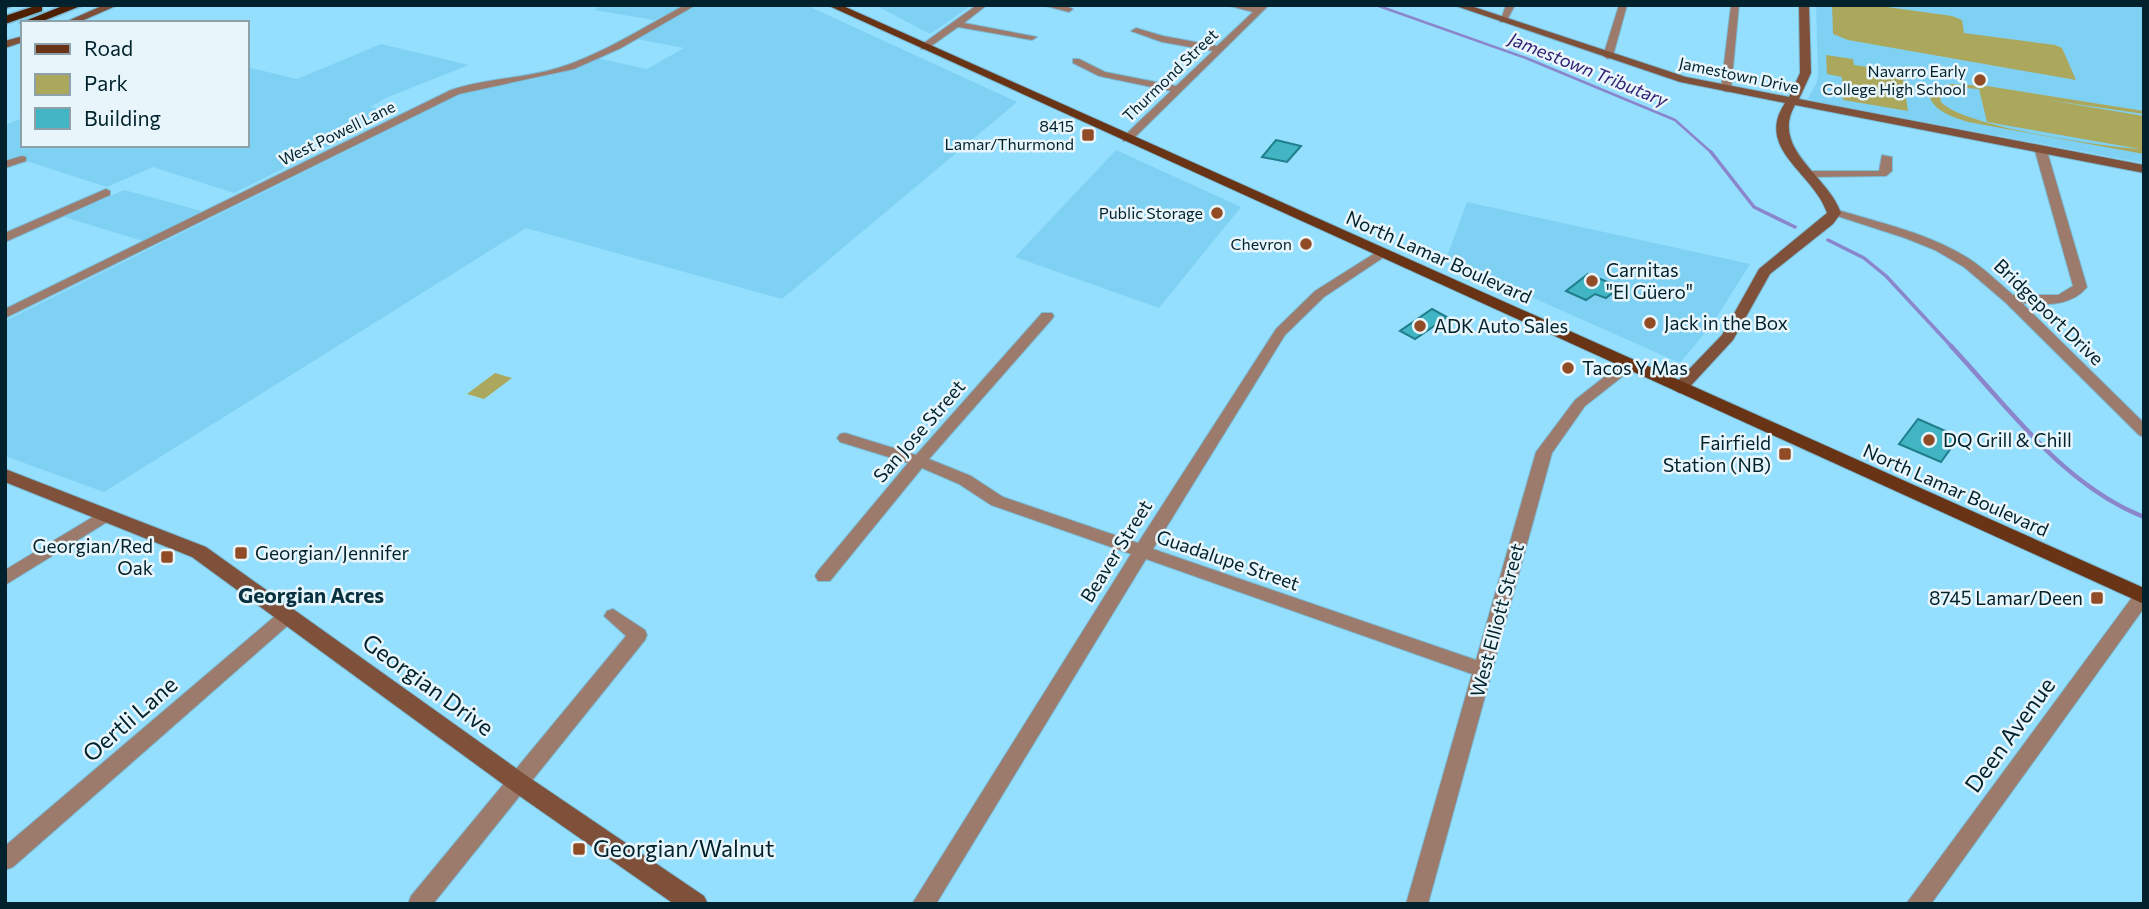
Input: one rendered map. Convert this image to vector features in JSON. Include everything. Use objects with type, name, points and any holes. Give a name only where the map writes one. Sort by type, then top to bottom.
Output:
[{"type":"highway","points":[[5,12],[27,5]]},
{"type":"highway","points":[[5,20],[50,5]]},
{"type":"highway","points":[[30,21],[77,5]]},
{"type":"main road","name":"North Lamar Boulevard","points":[[832,5],[2143,597]]},
{"type":"street","points":[[73,21],[113,5]]},
{"type":"street","name":"West Powell Lane","points":[[5,314],[455,92],[498,79],[542,74],[570,67],[692,5]]},
{"type":"street","points":[[924,47],[983,5]]},
{"type":"street","points":[[1046,5],[1069,9]]},
{"type":"street","points":[[1230,5],[1262,8]]},
{"type":"street","name":"Jamestown Drive","points":[[1458,5],[1666,75],[1789,102],[2144,169]]},
{"type":"street","points":[[1503,20],[1511,5]]},
{"type":"street","points":[[1608,56],[1623,5]]},
{"type":"street","points":[[1726,89],[1735,5]]},
{"type":"street","points":[[1679,388],[1728,337],[1764,272],[1828,221],[1834,213],[1827,194],[1791,153],[1782,138],[1782,124],[1789,102],[1799,90],[1805,76],[1804,5]]},
{"type":"street","name":"Thurmond Street","points":[[1127,139],[1262,8]]},
{"type":"street","points":[[955,24],[1032,37]]},
{"type":"street","points":[[1136,31],[1156,38],[1219,49]]},
{"type":"street","points":[[1076,61],[1102,74],[1177,89]]},
{"type":"street","points":[[2010,299],[2060,298],[2075,293],[2080,287],[2041,151]]},
{"type":"street","points":[[1810,174],[1882,174],[1886,171],[1886,157]]},
{"type":"street","points":[[5,166],[22,159]]},
{"type":"street","points":[[5,238],[106,193]]},
{"type":"street","name":"Bridgeport Drive","points":[[1834,213],[1909,234],[1969,264],[2010,299],[2144,432]]},
{"type":"street","name":"Beaver Street","points":[[923,904],[1282,328],[1327,286],[1380,254]]},
{"type":"street","name":"San Jose Street","points":[[824,576],[919,461],[1047,316]]},
{"type":"street","name":"West Elliott Street","points":[[1417,904],[1544,452],[1580,403],[1627,366]]},
{"type":"street","name":"Guadalupe Street","points":[[845,438],[919,461],[965,480],[997,501],[1483,670]]},
{"type":"street","name":"Georgian Drive","points":[[5,475],[199,552],[519,783],[695,904]]},
{"type":"street","points":[[5,579],[106,515]]},
{"type":"street","name":"Deen Avenue","points":[[1917,904],[2143,597]]},
{"type":"street","name":"Oertli Lane","points":[[5,860],[287,616]]},
{"type":"street","points":[[419,904],[638,635],[613,616]]},
{"type":"shaded area","points":[[602,5],[684,5],[654,20],[594,10]]},
{"type":"shaded area","points":[[698,5],[806,5],[1017,102],[782,299],[526,228],[104,492],[5,456],[5,321],[465,92],[501,82],[530,80],[568,70],[596,58],[647,69],[684,48],[636,39]]},
{"type":"shaded area","points":[[875,5],[972,5],[930,34]]},
{"type":"shaded area","name":"Navarro Early College High School","points":[[1816,5],[2144,5],[2144,163],[1813,101],[1808,98],[1818,76]]},
{"type":"shaded area","points":[[381,44],[469,65],[388,97],[370,107],[390,112],[375,123],[234,193],[153,167],[107,187],[14,157],[5,160],[5,125],[21,119],[21,147],[248,147],[248,67],[297,79]]},
{"type":"shaded area","points":[[1116,150],[1241,207],[1159,308],[1015,257]]},
{"type":"shaded area","points":[[124,190],[202,211],[143,241],[64,217]]},
{"type":"shaded area","points":[[1467,202],[1750,264],[1713,323],[1680,363],[1446,259]]},
{"type":"green space","points":[[1832,5],[1873,5],[1952,16],[1962,20],[1964,33],[2055,45],[2062,48],[2076,80],[1848,40],[1833,34]]},
{"type":"green space","points":[[1826,55],[1853,59],[1854,65],[1902,72],[1908,111],[1843,100],[1842,77],[1827,74]]},
{"type":"green space","points":[[1951,84],[1987,86],[2144,111],[2144,114],[2048,100],[2144,116],[2144,154],[1968,122],[1934,105],[1929,94],[1939,87]],"holes":[[[1979,89],[1987,122],[2140,149],[2004,127],[1976,119],[1955,111],[1941,102],[1940,96],[1948,90]]]},
{"type":"green space","points":[[495,373],[512,378],[484,399],[467,394]]},
{"type":"building","points":[[1276,140],[1301,146],[1287,162],[1262,157]]},
{"type":"building","name":"Carnitas \"El Güero\"","points":[[1588,274],[1620,287],[1606,298],[1595,294],[1586,300],[1566,291]]},
{"type":"building","name":"ADK Auto Sales","points":[[1432,309],[1447,317],[1415,339],[1400,331]]},
{"type":"building","name":"DQ Grill & Chill","points":[[1918,419],[1959,437],[1941,462],[1899,444]]},
{"type":"waterway","name":"Jamestown Tributary","points":[[1376,5],[1526,58],[1675,120],[1711,152]]},
{"type":"waterway","name":"Jamestown Tributary","points":[[1711,152],[1754,207],[1795,227]]},
{"type":"waterway","name":"Jamestown Tributary","points":[[1828,240],[1864,258],[1886,276],[1953,348]]},
{"type":"waterway","name":"Jamestown Tributary","points":[[1951,346],[2016,419],[2063,465],[2088,486],[2144,517]]},
{"type":"place","name":"Navarro Early College High School","points":[[1980,80]]},
{"type":"place","name":"8415 Lamar/Thurmond","points":[[1088,135]]},
{"type":"place","name":"Public Storage","points":[[1217,213]]},
{"type":"place","name":"Chevron","points":[[1306,244]]},
{"type":"place","name":"Carnitas \"El Güero\"","points":[[1592,281]]},
{"type":"place","name":"Jack in the Box","points":[[1650,323]]},
{"type":"place","name":"ADK Auto Sales","points":[[1420,326]]},
{"type":"place","name":"Tacos Y Mas","points":[[1568,368]]},
{"type":"place","name":"DQ Grill & Chill","points":[[1929,440]]},
{"type":"place","name":"Fairfield Station (NB)","points":[[1785,454]]},
{"type":"place","name":"Georgian/Jennifer","points":[[241,553]]},
{"type":"place","name":"Georgian/Red Oak","points":[[167,557]]},
{"type":"place","name":"8745 Lamar/Deen","points":[[2097,598]]},
{"type":"place","name":"Georgian/Walnut","points":[[579,849]]},
{"type":"district","name":"Georgian Acres","points":[[311,596]]}]
